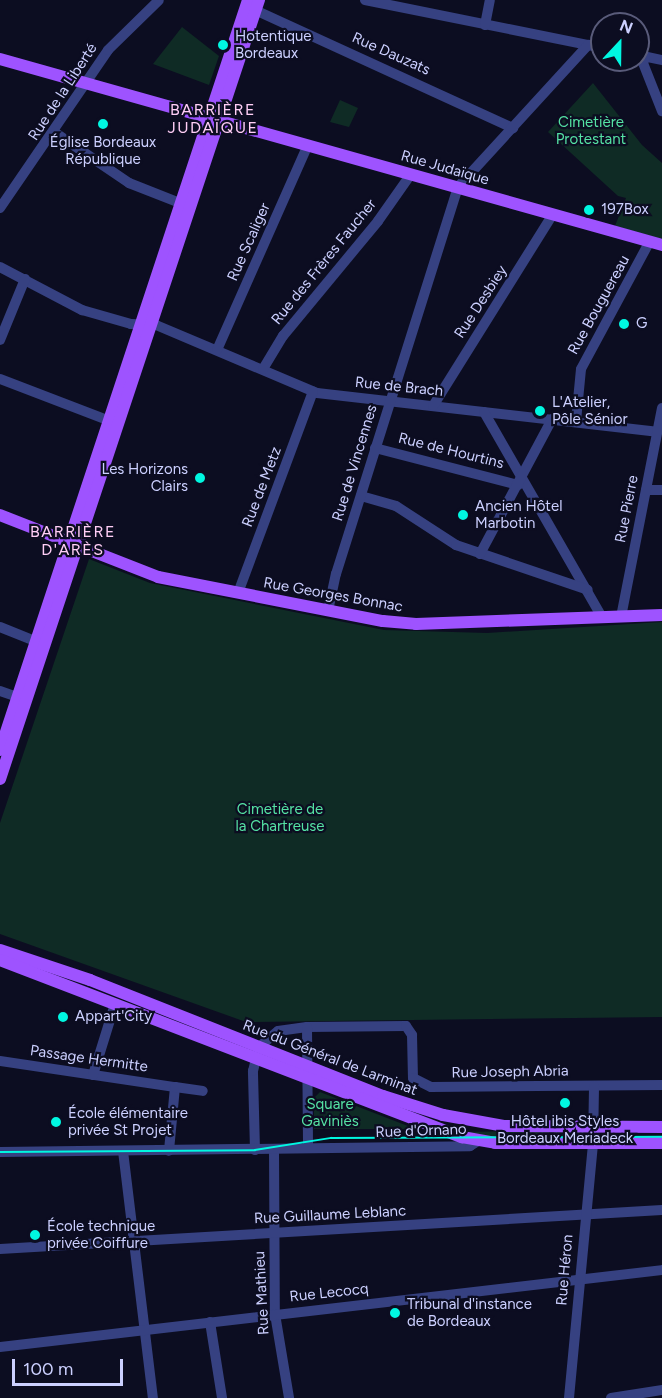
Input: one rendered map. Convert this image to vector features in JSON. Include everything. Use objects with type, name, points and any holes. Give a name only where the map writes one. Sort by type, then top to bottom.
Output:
[{"type":"main road","points":[[0,778],[144,325],[207,117],[248,0]]},
{"type":"main road","points":[[0,750],[35,641],[73,544],[110,421],[220,121],[257,5]]},
{"type":"main road","name":"Rue Judaïque","points":[[0,59],[656,243]]},
{"type":"main road","name":"Rue Georges Bonnac","points":[[0,515],[158,577],[328,611],[416,624],[662,615]]},
{"type":"main road","name":"Rue du Général de Larminat","points":[[0,950],[90,980],[256,1052],[478,1141]]},
{"type":"main road","name":"Rue du Général de Larminat","points":[[0,960],[115,1004],[256,1052]]},
{"type":"main road","name":"Rue du Général de Larminat","points":[[308,1073],[459,1119],[514,1127],[662,1127]]},
{"type":"main road","name":"Rue d'Ornano","points":[[478,1141],[593,1145],[662,1143]]},
{"type":"street","name":"Rue de la Liberté","points":[[0,208],[108,50],[159,0]]},
{"type":"street","points":[[365,0],[588,45]]},
{"type":"street","points":[[485,25],[490,0]]},
{"type":"street","name":"Rue Dauzats","points":[[257,5],[513,128]]},
{"type":"street","points":[[458,187],[588,45]]},
{"type":"street","points":[[647,72],[662,111]]},
{"type":"street","points":[[54,132],[129,183],[180,203]]},
{"type":"street","name":"Rue Scaliger","points":[[217,350],[308,145]]},
{"type":"street","name":"Rue des Frères Faucher","points":[[263,369],[283,336],[378,221],[411,174]]},
{"type":"street","name":"Rue de Vincennes","points":[[328,611],[375,448],[458,187]]},
{"type":"street","name":"Rue Desbiey","points":[[433,406],[553,214]]},
{"type":"street","name":"Rue Bouguereau","points":[[576,421],[581,369],[656,243]]},
{"type":"street","name":"Rue de Brach","points":[[0,267],[82,310],[144,325],[217,350],[314,391],[390,402],[576,421],[657,432]]},
{"type":"street","points":[[0,340],[25,279]]},
{"type":"street","points":[[0,379],[110,421]]},
{"type":"street","name":"Rue de Metz","points":[[238,593],[314,391]]},
{"type":"street","name":"Rue Pierre","points":[[621,617],[662,408]]},
{"type":"street","points":[[484,412],[520,482],[588,590],[602,617]]},
{"type":"street","points":[[480,554],[552,419]]},
{"type":"street","name":"Rue de Hourtins","points":[[375,448],[520,482]]},
{"type":"street","points":[[646,490],[662,490]]},
{"type":"street","points":[[361,496],[396,506],[456,545],[588,590]]},
{"type":"street","points":[[0,627],[35,641]]},
{"type":"street","points":[[0,691],[17,697]]},
{"type":"street","points":[[93,1075],[115,1004]]},
{"type":"street","points":[[255,1150],[256,1052],[278,1031],[307,1027],[308,1148]]},
{"type":"street","name":"Rue Joseph Abria","points":[[307,1027],[409,1029],[412,1035],[413,1078],[423,1086],[662,1085]]},
{"type":"street","name":"Passage Hermitte","points":[[0,1062],[203,1091]]},
{"type":"street","points":[[594,1086],[594,1126]]},
{"type":"street","points":[[169,1151],[175,1087]]},
{"type":"street","name":"Rue Héron","points":[[569,1398],[594,1126]]},
{"type":"street","name":"Rue d'Ornano","points":[[0,1152],[470,1146],[478,1141]]},
{"type":"street","name":"Rue Mathieu","points":[[274,1150],[275,1314],[288,1398]]},
{"type":"street","points":[[123,1151],[153,1398]]},
{"type":"street","name":"Rue Guillaume Leblanc","points":[[0,1249],[662,1210]]},
{"type":"street","name":"Rue Lecocq","points":[[0,1347],[662,1270]]},
{"type":"street","points":[[210,1322],[222,1398]]},
{"type":"street","points":[[611,1398],[662,1390]]},
{"type":"green space","points":[[182,27],[219,56],[209,85],[153,64]]},
{"type":"green space","name":"Cimetière Protestant","points":[[593,83],[642,145],[662,163],[662,239],[615,226],[626,198],[618,196],[548,132]]},
{"type":"green space","points":[[340,100],[358,108],[349,127],[330,122]]},
{"type":"green space","name":"Cimetière de la Chartreuse","points":[[89,559],[150,583],[384,630],[487,633],[662,622],[662,1017],[246,1022],[0,934],[0,823]]},
{"type":"green space","name":"Square Gaviniès","points":[[320,1092],[413,1129],[314,1129],[314,1098]]},
{"type":"green space","points":[[588,1130],[588,1141],[488,1141],[461,1132]]},
{"type":"tram line","points":[[0,1152],[255,1150],[331,1138],[662,1137]]},
{"type":"place","name":"Hotentique Bordeaux","points":[[223,45]]},
{"type":"place","name":"Église Bordeaux République","points":[[103,124]]},
{"type":"place","name":"197Box","points":[[589,210]]},
{"type":"place","name":"G","points":[[624,324]]},
{"type":"place","name":"L'Atelier, Pôle Sénior","points":[[540,411]]},
{"type":"place","name":"Les Horizons Clairs","points":[[200,478]]},
{"type":"place","name":"Ancien Hôtel Marbotin","points":[[463,515]]},
{"type":"place","name":"Appart'City","points":[[63,1017]]},
{"type":"place","name":"Hôtel ibis Styles Bordeaux Meriadeck","points":[[565,1103]]},
{"type":"place","name":"École élémentaire privée St Projet","points":[[56,1122]]},
{"type":"place","name":"École technique privée Coiffure","points":[[35,1235]]},
{"type":"place","name":"Tribunal d'instance de Bordeaux","points":[[395,1313]]},
{"type":"district","name":"BARRIÈRE JUDAÏQUE","points":[[213,119]]},
{"type":"district","name":"BARRIÈRE D'ARÈS","points":[[73,541]]}]
